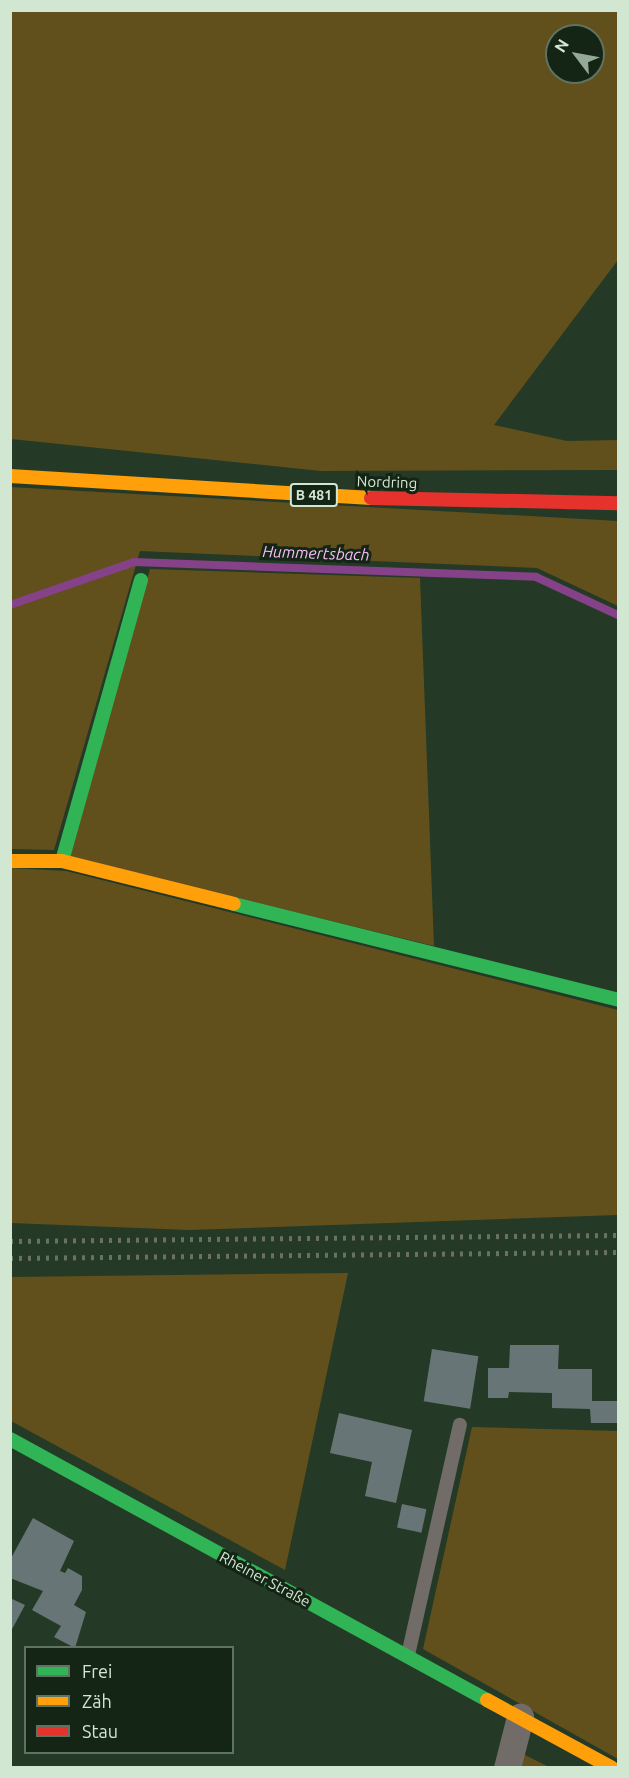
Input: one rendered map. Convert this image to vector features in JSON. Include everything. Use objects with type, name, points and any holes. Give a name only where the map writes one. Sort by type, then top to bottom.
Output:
[{"type":"street","name":"Nordring","points":[[10,476],[388,499],[618,503]]},
{"type":"street","points":[[62,861],[141,580]]},
{"type":"street","points":[[10,861],[62,861],[618,1000]]},
{"type":"street","name":"Rheiner Straße","points":[[10,1439],[612,1767]]},
{"type":"street","points":[[507,1767],[520,1717]]},
{"type":"lane","points":[[408,1655],[460,1425]]},
{"type":"shaded area","points":[[11,10],[618,11],[618,260],[494,425],[567,441],[618,440],[618,470],[321,471],[11,439]]},
{"type":"shaded area","points":[[10,487],[618,521],[618,606],[537,568],[140,551],[54,850],[11,849]]},
{"type":"shaded area","points":[[150,569],[420,578],[434,946],[70,857]]},
{"type":"shaded area","points":[[10,868],[66,871],[618,1010],[618,1215],[189,1230],[11,1223]]},
{"type":"shaded area","points":[[348,1273],[285,1570],[11,1421],[10,1277]]},
{"type":"shaded area","points":[[472,1427],[618,1431],[618,1759],[423,1649]]},
{"type":"shaded area","points":[[519,1752],[549,1767],[515,1768]]},
{"type":"building","points":[[510,1345],[559,1345],[558,1369],[592,1369],[592,1401],[618,1401],[618,1423],[591,1423],[590,1409],[552,1408],[552,1393],[509,1392],[508,1398],[488,1398],[488,1368],[509,1368]]},
{"type":"building","points":[[432,1349],[478,1356],[470,1409],[424,1401]]},
{"type":"building","points":[[339,1413],[412,1430],[396,1503],[365,1496],[372,1462],[330,1453]]},
{"type":"building","points":[[402,1504],[426,1509],[421,1533],[397,1527]]},
{"type":"building","points":[[33,1518],[74,1541],[60,1571],[65,1573],[68,1568],[82,1576],[82,1590],[74,1605],[86,1612],[76,1646],[54,1637],[61,1626],[32,1610],[43,1591],[10,1578],[10,1560]]},
{"type":"building","points":[[10,1598],[25,1605],[10,1633]]},
{"type":"waterway","name":"Hummertsbach","points":[[10,605],[134,562],[536,577],[618,615]]},
{"type":"railway","points":[[10,1241],[618,1235]]},
{"type":"railway","points":[[10,1258],[618,1252]]},
{"type":"traffic: fast","points":[[62,861],[141,580]]},
{"type":"traffic: fast","points":[[234,904],[618,1000]]},
{"type":"traffic: fast","points":[[10,1439],[487,1700]]},
{"type":"traffic: slow","points":[[10,476],[371,498]]},
{"type":"traffic: slow","points":[[10,861],[62,861],[234,904]]},
{"type":"traffic: slow","points":[[487,1700],[612,1768]]},
{"type":"traffic: jam","points":[[371,498],[618,503]]}]
